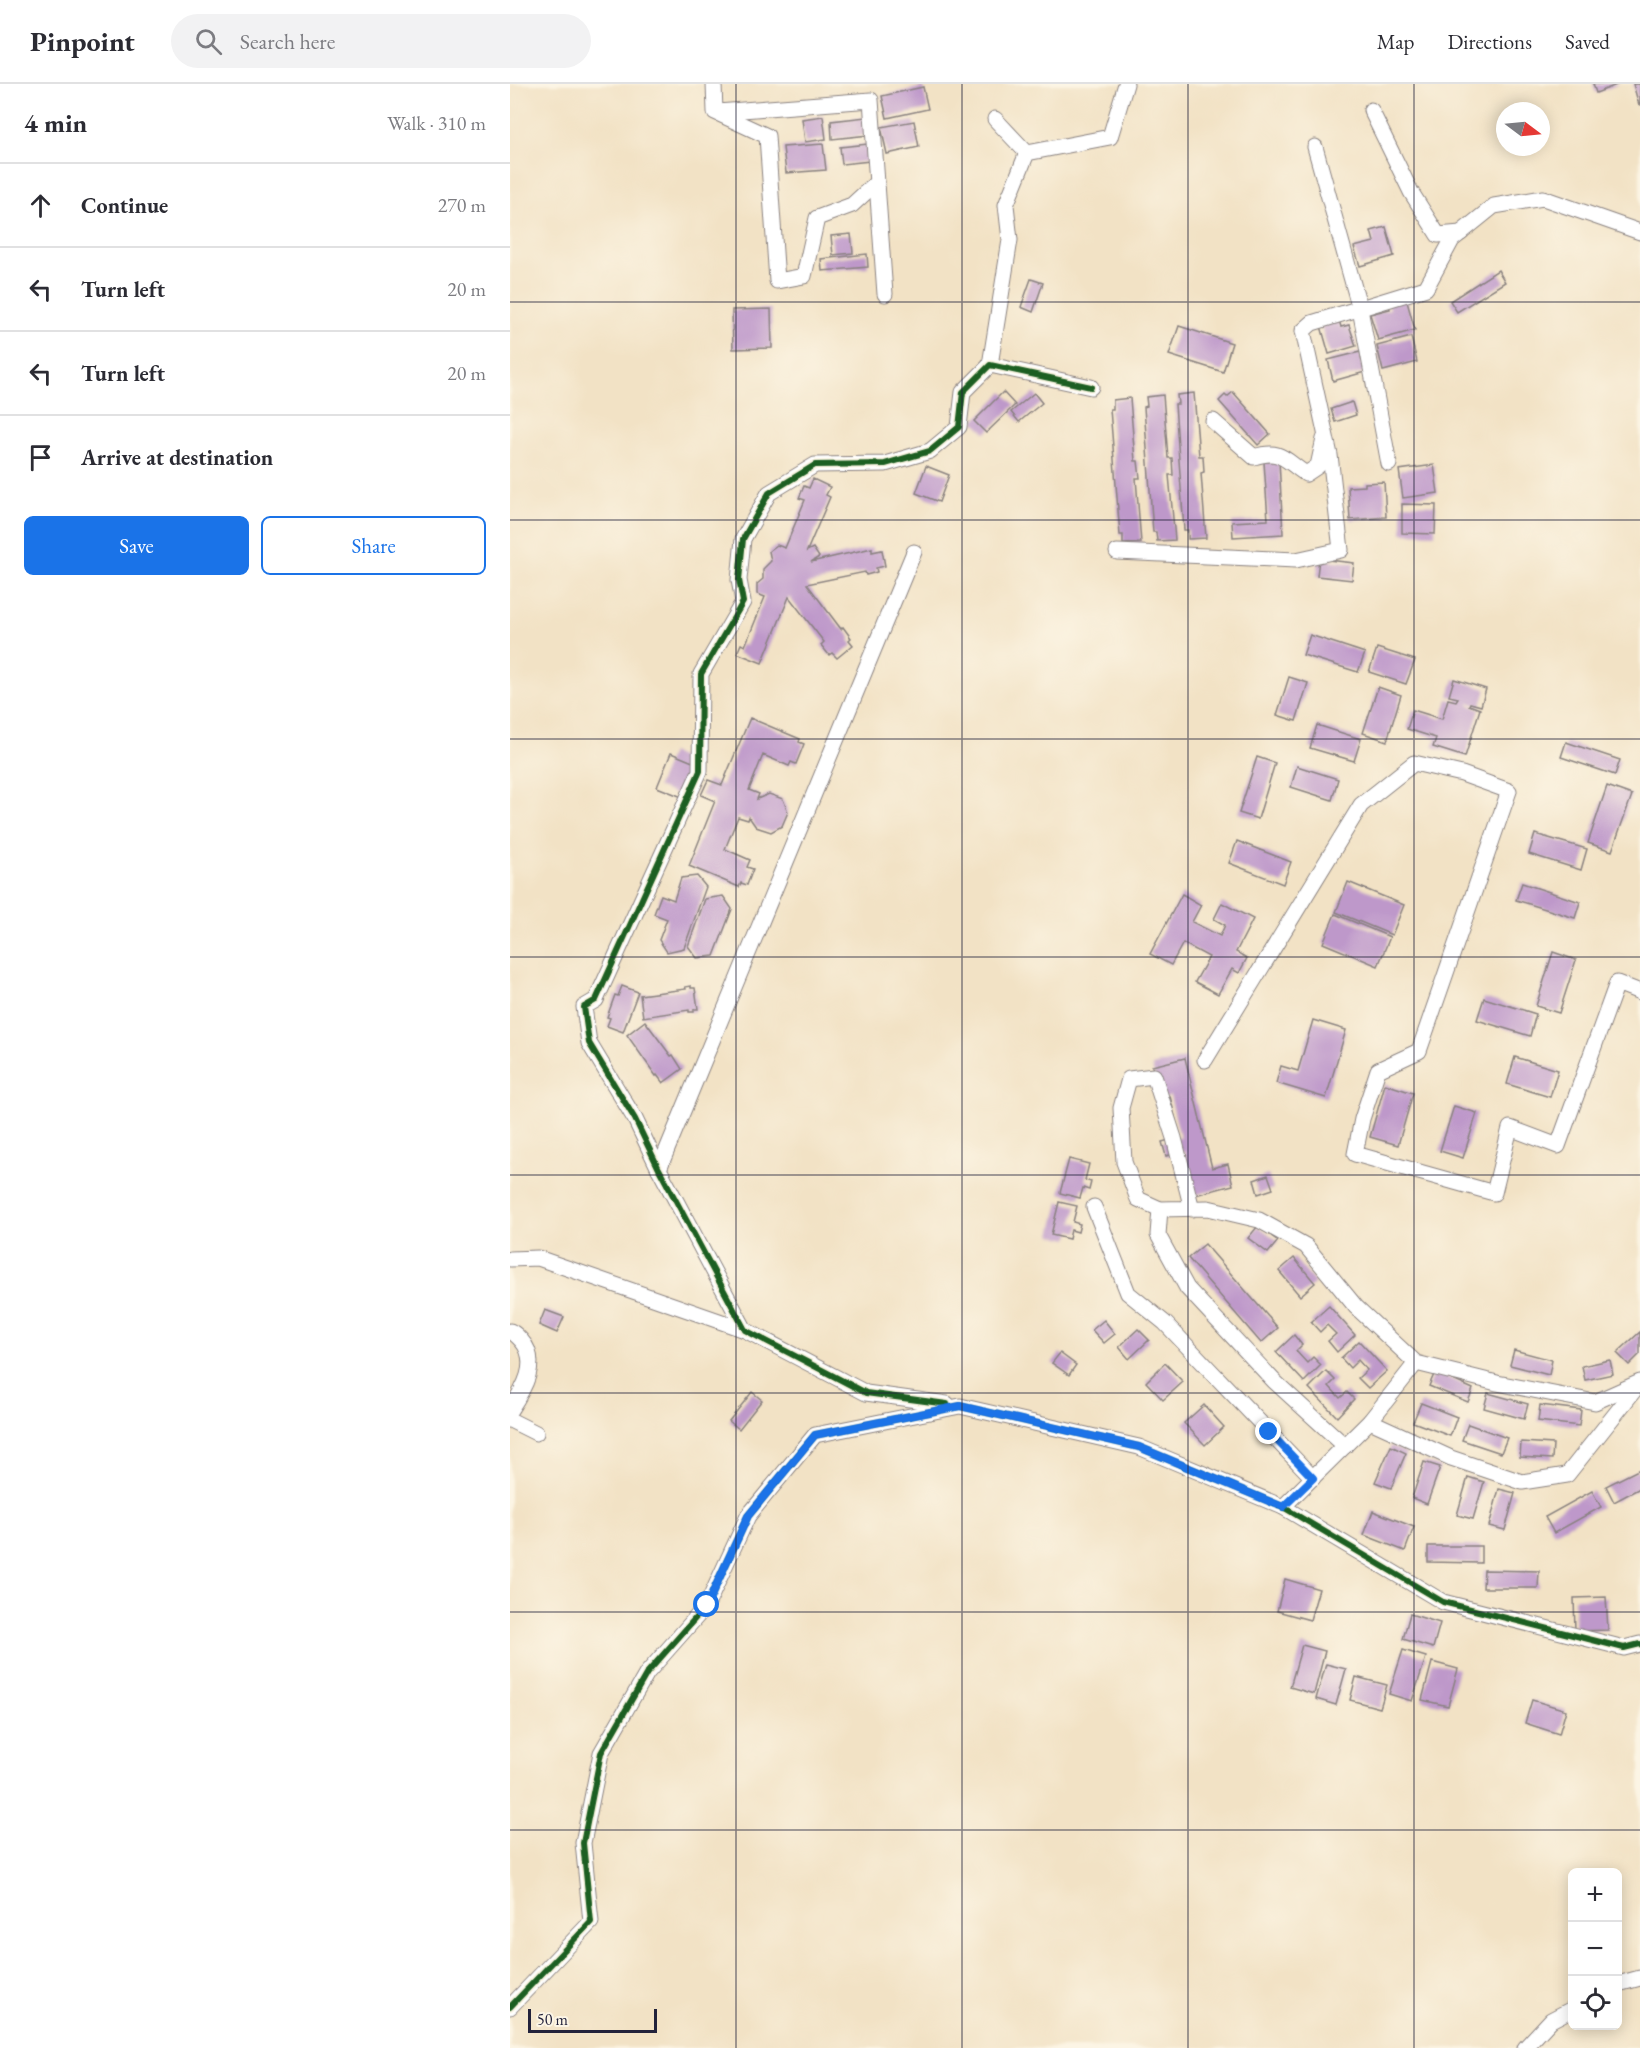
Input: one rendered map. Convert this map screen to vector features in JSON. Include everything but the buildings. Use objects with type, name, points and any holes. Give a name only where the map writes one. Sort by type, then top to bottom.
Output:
[{"type":"street","points":[[714,84],[715,112]]},
{"type":"street","points":[[1027,153],[1110,137],[1126,84]]},
{"type":"street","points":[[715,112],[871,100],[885,294]]},
{"type":"street","points":[[1371,110],[1411,192],[1438,234],[1461,233]]},
{"type":"street","points":[[715,112],[767,136],[777,281],[804,276],[817,218],[852,205],[877,182]]},
{"type":"street","points":[[995,119],[1027,153]]},
{"type":"street","points":[[1315,147],[1360,309],[1389,464]]},
{"type":"street","points":[[746,1330],[635,1119],[589,1043],[584,1007],[596,1000],[700,771],[701,674],[742,602],[739,580],[743,539],[769,493],[815,465],[885,464],[930,451],[959,427],[963,392],[990,365],[1010,240],[1006,206],[1027,153]]},
{"type":"street","points":[[1117,552],[1296,560],[1341,550],[1330,455],[1303,331],[1312,323],[1426,288],[1452,240],[1494,206],[1543,198],[1640,232]]},
{"type":"street","points":[[990,365],[1091,387]]},
{"type":"street","points":[[1213,421],[1254,457],[1266,453],[1284,456],[1293,466],[1306,474],[1318,466],[1326,433]]},
{"type":"street","points":[[659,1168],[914,552]]},
{"type":"street","points":[[1205,1060],[1361,805],[1414,762],[1462,774],[1509,791],[1419,1051],[1378,1070],[1362,1119],[1355,1154],[1494,1193],[1510,1128],[1558,1146],[1617,983],[1640,992]]},
{"type":"street","points":[[1192,1209],[1174,1138],[1154,1076],[1129,1079],[1121,1108],[1124,1161],[1138,1199],[1160,1209],[1192,1209],[1208,1208],[1259,1220],[1305,1246],[1356,1307],[1416,1363],[1497,1383],[1595,1402],[1640,1383]]},
{"type":"street","points":[[1094,1208],[1128,1293],[1165,1323],[1313,1478]]},
{"type":"street","points":[[1160,1209],[1158,1235],[1187,1288],[1274,1381],[1345,1446]]},
{"type":"street","points":[[510,1259],[538,1258],[746,1330],[866,1393],[960,1406],[1139,1447],[1283,1507],[1443,1602],[1624,1648],[1640,1644]]},
{"type":"street","points":[[510,1331],[514,1332],[526,1346],[531,1366],[524,1389],[510,1410]]},
{"type":"street","points":[[1283,1507],[1370,1421],[1416,1363]]},
{"type":"street","points":[[1370,1421],[1451,1458],[1522,1482],[1567,1475],[1640,1383]]},
{"type":"street","points":[[510,2007],[591,1922],[583,1843],[601,1753],[647,1673],[707,1605],[748,1516],[815,1435],[960,1406]]},
{"type":"street","points":[[510,1420],[536,1433]]},
{"type":"street","points":[[1622,1983],[1640,1978]]},
{"type":"street","points":[[1525,2048],[1551,2020],[1568,2011]]},
{"type":"cycle path","points":[[947,1404],[866,1393],[745,1330],[659,1169],[635,1119],[589,1043],[584,1007],[596,1000],[700,771],[701,674],[743,602],[739,580],[743,539],[769,493],[815,465],[885,464],[930,451],[959,427],[963,392],[990,365],[1091,387]]},
{"type":"cycle path","points":[[510,2007],[591,1922],[583,1843],[601,1753],[647,1673],[707,1605],[748,1516],[815,1435],[960,1406],[1139,1447],[1283,1507],[1443,1602],[1624,1648],[1640,1644]]},
{"type":"route","points":[[707,1605],[748,1516],[815,1435],[960,1406],[1139,1447],[1283,1507],[1313,1478],[1269,1432]]}]
